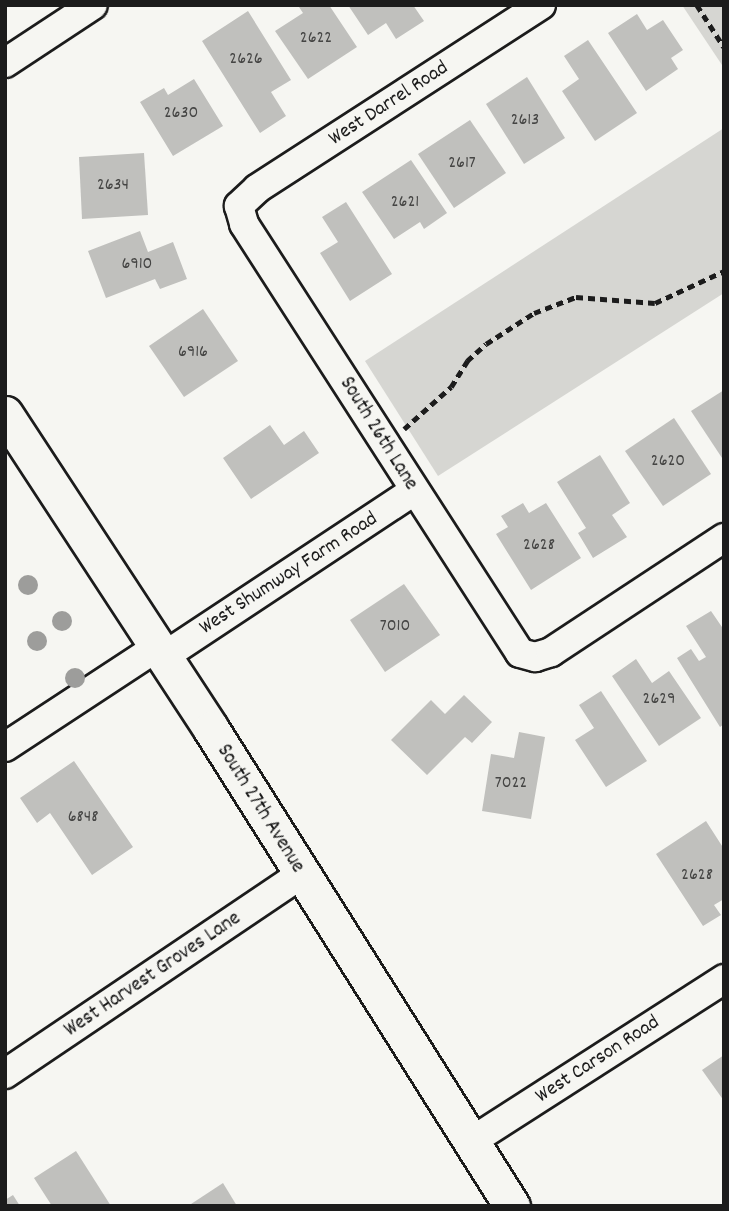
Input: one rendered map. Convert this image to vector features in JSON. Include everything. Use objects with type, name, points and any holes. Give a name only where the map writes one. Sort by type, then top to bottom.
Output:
[{"type":"main road","name":"South 27th Avenue","points":[[5,414],[160,652],[512,1206]]},
{"type":"street","points":[[5,64],[93,5]]},
{"type":"street","name":"West Darrel Road","points":[[239,206],[257,189],[541,5]]},
{"type":"street","name":"South 26th Lane","points":[[239,206],[244,225],[515,649],[526,657],[551,652],[724,538]]},
{"type":"street","name":"West Shumway Farm Road","points":[[5,747],[414,491]]},
{"type":"street","name":"West Harvest Groves Lane","points":[[5,1074],[300,875]]},
{"type":"street","name":"West Carson Road","points":[[472,1141],[724,979]]},
{"type":"path","points":[[697,5],[724,47]]},
{"type":"path","points":[[385,446],[451,387],[476,352],[534,313],[576,297],[655,303],[724,271]]},
{"type":"shaded area","points":[[682,5],[724,5],[724,68]]},
{"type":"shaded area","points":[[724,128],[724,293],[438,476],[365,361]]},
{"type":"building","points":[[329,5],[357,47],[308,79],[275,31],[303,13],[299,7]]},
{"type":"building","points":[[348,5],[413,5],[424,21],[396,39],[386,23],[368,35]]},
{"type":"building","points":[[248,11],[291,80],[271,92],[286,116],[260,133],[202,41]]},
{"type":"building","points":[[637,14],[647,30],[663,20],[683,50],[671,58],[678,69],[646,91],[608,33]]},
{"type":"building","points":[[588,40],[637,113],[595,141],[562,91],[579,79],[564,56]]},
{"type":"building","points":[[527,77],[565,138],[524,164],[486,104]]},
{"type":"building","points":[[194,79],[223,126],[173,156],[140,102],[164,88],[168,95]]},
{"type":"building","points":[[470,120],[506,173],[454,208],[418,154]]},
{"type":"building","points":[[144,153],[148,215],[82,219],[79,157]]},
{"type":"building","points":[[411,160],[447,213],[424,229],[420,222],[394,239],[362,192]]},
{"type":"building","points":[[346,202],[392,274],[350,301],[320,253],[338,242],[322,217]]},
{"type":"building","points":[[140,231],[148,252],[173,242],[187,279],[160,289],[155,279],[106,298],[88,251]]},
{"type":"building","points":[[203,309],[238,361],[184,397],[149,346]]},
{"type":"building","points":[[724,390],[724,461],[691,411]]},
{"type":"building","points":[[674,418],[711,474],[663,506],[625,451]]},
{"type":"building","points":[[270,425],[284,445],[304,431],[319,453],[251,499],[223,458]]},
{"type":"building","points":[[600,455],[630,503],[612,515],[627,537],[593,558],[578,533],[586,528],[557,482]]},
{"type":"building","points":[[523,503],[529,513],[546,503],[581,558],[531,590],[496,534],[508,527],[501,516]]},
{"type":"building","points":[[404,584],[440,635],[385,672],[350,620]]},
{"type":"building","points":[[711,611],[724,630],[724,724],[720,727],[677,658],[691,649],[699,661],[706,657],[686,626]]},
{"type":"building","points":[[636,659],[652,683],[669,671],[701,718],[659,746],[612,676]]},
{"type":"building","points":[[601,691],[647,761],[606,787],[575,740],[594,728],[579,705]]},
{"type":"building","points":[[464,695],[492,722],[472,743],[465,737],[427,775],[391,740],[431,700],[445,714]]},
{"type":"building","points":[[519,732],[545,737],[531,819],[482,811],[491,754],[514,758]]},
{"type":"building","points":[[74,761],[133,847],[92,875],[50,813],[37,823],[20,798]]},
{"type":"building","points":[[706,821],[724,849],[724,899],[714,905],[721,915],[703,926],[656,854]]},
{"type":"building","points":[[724,1055],[724,1101],[702,1070]]},
{"type":"building","points":[[76,1151],[111,1206],[52,1206],[34,1178]]},
{"type":"building","points":[[223,1183],[237,1206],[188,1206]]},
{"type":"building","points":[[13,1195],[20,1206],[5,1206],[5,1200]]}]
